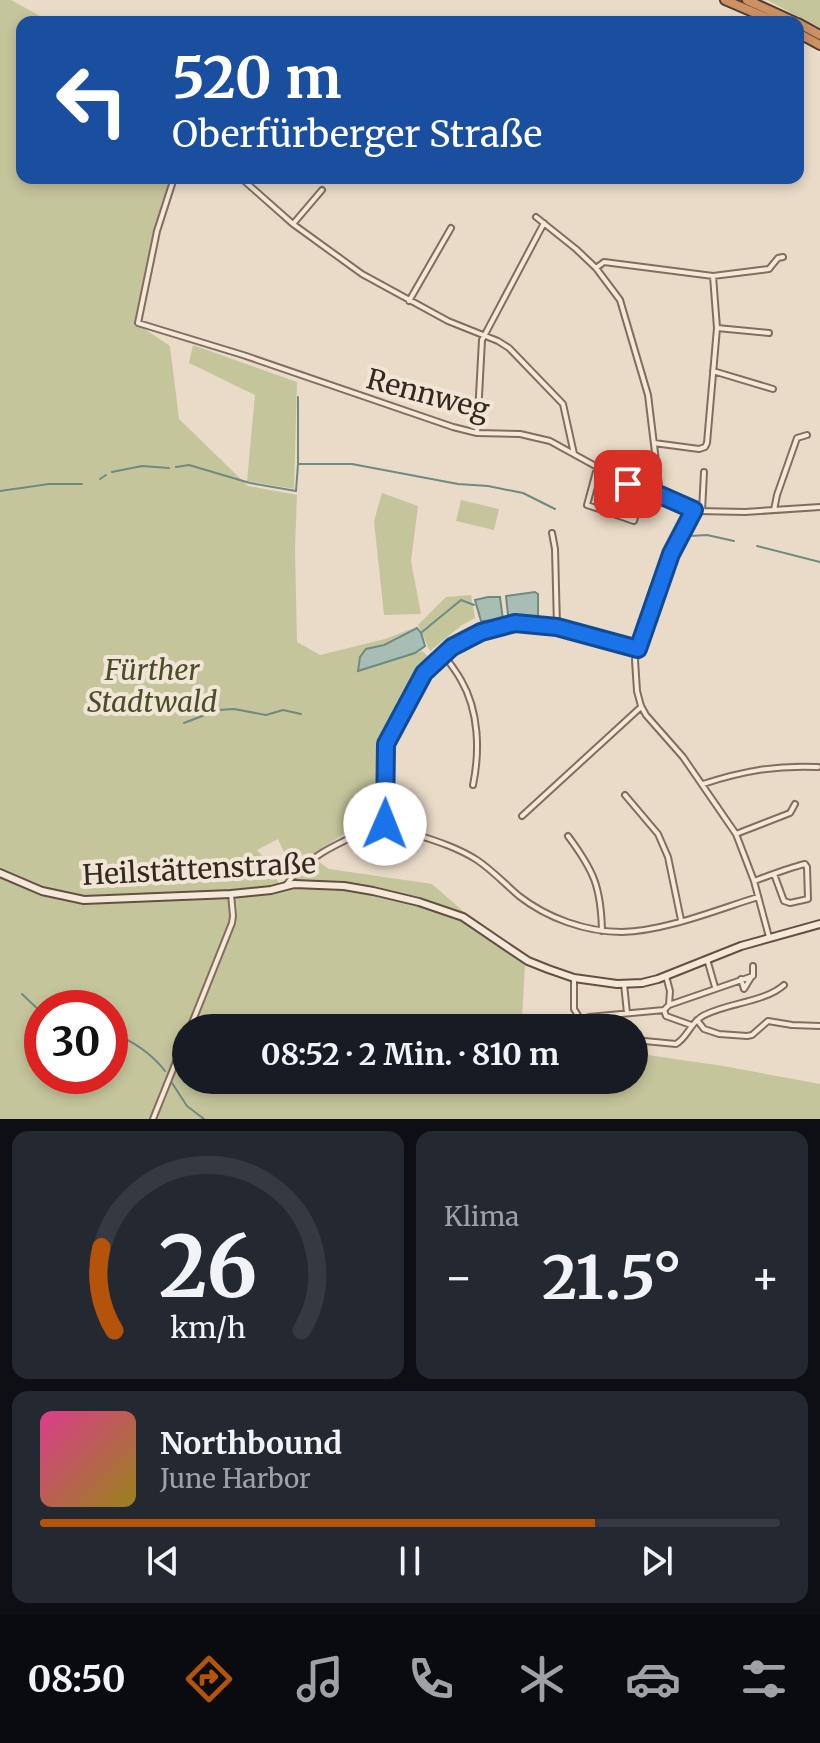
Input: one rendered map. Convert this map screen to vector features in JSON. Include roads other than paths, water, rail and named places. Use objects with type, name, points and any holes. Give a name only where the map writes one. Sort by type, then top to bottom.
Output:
[{"type":"highway","points":[[725,0],[762,16]]},
{"type":"highway","points":[[747,0],[782,16]]},
{"type":"street","name":"Rennweg","points":[[171,184],[157,231],[138,323],[243,355],[453,427],[477,433],[520,434],[550,441],[597,468],[694,510],[773,511],[820,507]]},
{"type":"street","points":[[248,184],[327,251],[362,274],[448,321],[509,348],[563,404],[574,454]]},
{"type":"street","points":[[293,224],[322,190]]},
{"type":"street","points":[[536,217],[596,268],[620,300],[648,395],[660,495]]},
{"type":"street","points":[[477,433],[484,335],[544,223]]},
{"type":"street","points":[[409,301],[451,228]]},
{"type":"street","points":[[596,268],[604,262],[713,276],[769,269],[778,258],[783,257]]},
{"type":"street","points":[[654,443],[699,449],[705,447],[708,440],[717,328],[713,276]]},
{"type":"street","points":[[717,328],[769,333]]},
{"type":"street","points":[[713,371],[773,389]]},
{"type":"street","points":[[773,511],[797,438],[807,435]]},
{"type":"street","points":[[597,468],[587,505],[634,521],[643,490]]},
{"type":"street","points":[[702,511],[704,472]]},
{"type":"street","points":[[694,510],[671,554],[638,649],[635,672],[641,706],[651,723],[683,757],[736,834],[754,881],[769,937]]},
{"type":"street","points":[[552,533],[557,627]]},
{"type":"street","points":[[385,824],[386,744],[424,673],[443,654],[466,639],[515,623],[557,627],[638,649]]},
{"type":"street","points":[[443,654],[461,680],[473,711],[477,759],[473,785]]},
{"type":"street","points":[[522,816],[641,706]]},
{"type":"street","points":[[703,784],[758,769],[818,767]]},
{"type":"street","points":[[625,795],[658,834],[668,857],[681,920]]},
{"type":"street","points":[[736,834],[790,813],[795,804]]},
{"type":"street","points":[[286,885],[294,874],[329,850],[385,824],[450,846],[479,861],[536,907],[564,921],[602,931],[644,930],[759,897]]},
{"type":"street","points":[[568,836],[586,859],[595,878],[601,897],[602,931]]},
{"type":"street","points":[[754,881],[774,874],[805,864],[808,899],[790,903],[784,901],[774,874]]},
{"type":"street","name":"Heilstättenstraße","points":[[0,873],[42,891],[84,900],[231,894],[310,883],[344,886],[419,902],[463,917],[528,961],[597,983],[642,983],[769,937],[820,924]]},
{"type":"street","points":[[196,1014],[232,923],[231,894]]},
{"type":"street","points":[[707,959],[715,987]]},
{"type":"street","points":[[744,989],[753,976],[753,966]]},
{"type":"street","points":[[666,976],[670,991],[669,1005]]},
{"type":"street","points":[[618,1014],[664,1010],[669,1005],[715,987],[753,976]]},
{"type":"street","points":[[574,978],[574,1009],[577,1014]]},
{"type":"street","points":[[741,979],[747,1001]]},
{"type":"street","points":[[624,984],[627,1013]]},
{"type":"street","points":[[648,1041],[681,1042],[691,1025],[702,1016],[784,985]]},
{"type":"street","points":[[664,1010],[666,1016],[691,1025]]},
{"type":"street","points":[[697,1020],[704,1029],[719,1034],[747,1036],[768,1021],[820,1026]]},
{"type":"street","points":[[153,1119],[172,1072]]},
{"type":"waterway","points":[[298,397],[298,464]]},
{"type":"waterway","points":[[176,467],[189,465],[250,483],[296,491],[298,464],[352,464],[523,493],[555,509]]},
{"type":"waterway","points":[[112,472],[142,466],[169,468]]},
{"type":"waterway","points":[[100,479],[106,475]]},
{"type":"waterway","points":[[0,491],[49,484],[82,484]]},
{"type":"waterway","points":[[689,536],[707,535],[734,541]]},
{"type":"waterway","points":[[757,546],[820,562]]},
{"type":"waterway","points":[[422,632],[461,600],[474,605]]},
{"type":"waterway","points":[[184,723],[218,710],[234,709],[266,715],[283,710],[301,714]]},
{"type":"waterway","points":[[128,1040],[165,1071]]},
{"type":"waterway","points":[[179,1094],[187,1106],[204,1119]]},
{"type":"park label","name":"Fürther Stadtwald","points":[[152,686]]}]
